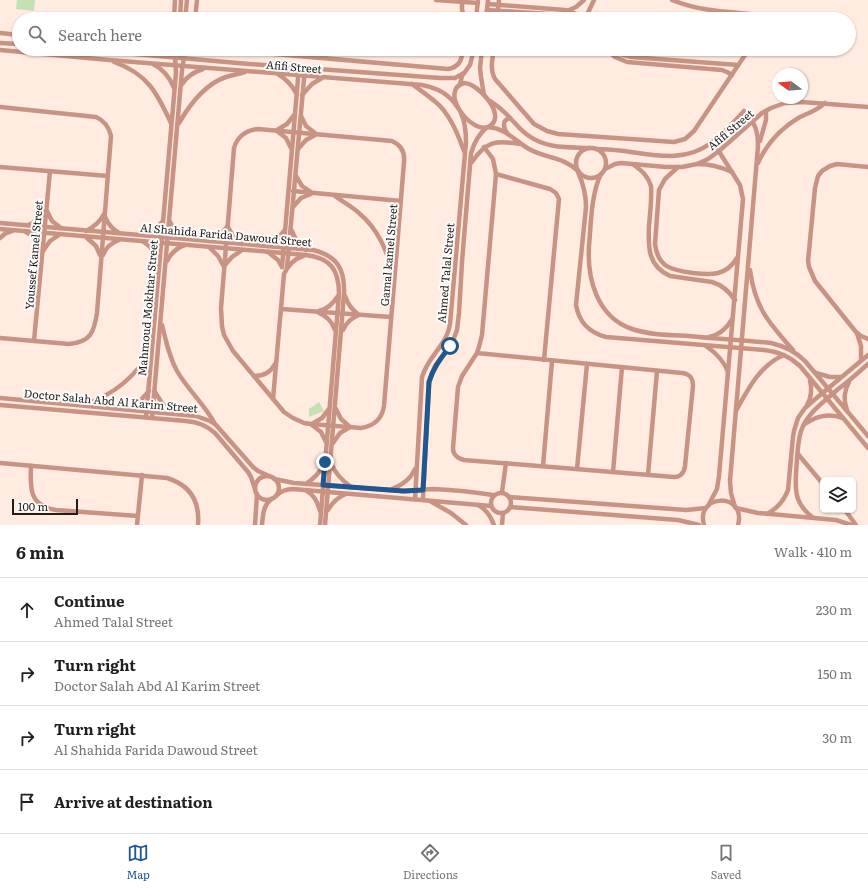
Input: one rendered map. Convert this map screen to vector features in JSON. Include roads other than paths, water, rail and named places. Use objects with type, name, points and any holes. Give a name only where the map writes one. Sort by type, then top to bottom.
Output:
[{"type":"street","points":[[174,12],[175,0]]},
{"type":"street","points":[[180,12],[181,0]]},
{"type":"street","points":[[186,12],[187,0]]},
{"type":"street","points":[[196,12],[197,0]]},
{"type":"street","points":[[436,0],[478,2],[477,12]]},
{"type":"street","points":[[567,11],[584,0],[585,5],[590,6]]},
{"type":"street","points":[[588,12],[594,0]]},
{"type":"street","points":[[672,0],[695,8],[731,12]]},
{"type":"street","points":[[462,1],[463,12]]},
{"type":"street","points":[[514,12],[487,10],[488,2],[499,2],[570,12]]},
{"type":"street","points":[[498,11],[499,2]]},
{"type":"street","points":[[0,33],[12,34]]},
{"type":"street","points":[[0,43],[12,44]]},
{"type":"street","name":"Afifi Street","points":[[0,50],[12,50]]},
{"type":"street","name":"Afifi Street","points":[[77,56],[109,60],[431,86],[446,94],[453,100],[458,108]]},
{"type":"street","name":"Afifi Street","points":[[163,56],[440,78],[451,78],[464,73]]},
{"type":"street","points":[[298,56],[448,69],[453,68],[460,62],[462,56]]},
{"type":"street","points":[[472,56],[470,65],[464,73],[460,84],[454,93],[455,102],[466,118],[482,128],[494,128],[507,133],[536,152],[563,160],[584,177],[598,177],[601,174]]},
{"type":"street","points":[[481,56],[481,77],[486,97],[495,115],[492,124],[486,128]]},
{"type":"street","points":[[493,56],[492,68],[495,79],[534,124],[542,129],[558,134],[674,142],[682,140],[694,131],[744,56]]},
{"type":"street","points":[[614,56],[630,63],[719,70],[732,75]]},
{"type":"street","points":[[627,56],[738,65]]},
{"type":"street","name":"Mahmoud Mokhtar Street","points":[[146,417],[176,65],[175,57]]},
{"type":"street","points":[[630,63],[631,57]]},
{"type":"street","name":"Mahmoud Mokhtar Street","points":[[152,418],[184,58]]},
{"type":"street","points":[[109,60],[130,69],[147,82],[160,99],[171,124]]},
{"type":"street","points":[[149,63],[162,70],[174,89]]},
{"type":"street","points":[[727,72],[728,64]]},
{"type":"street","points":[[299,67],[300,94]]},
{"type":"street","points":[[181,86],[189,76],[201,69],[207,68]]},
{"type":"street","points":[[273,399],[288,228],[292,191],[296,176],[298,114],[305,68]]},
{"type":"street","points":[[178,126],[191,104],[206,88],[226,77],[248,71]]},
{"type":"street","points":[[277,73],[291,84],[300,94]]},
{"type":"street","points":[[300,94],[312,84],[324,77]]},
{"type":"street","points":[[451,78],[458,81],[460,84]]},
{"type":"street","points":[[412,84],[432,99],[446,114],[457,132],[465,152]]},
{"type":"street","points":[[460,84],[471,84],[499,107],[528,136],[542,143],[555,146],[590,148],[596,149],[602,153],[605,159],[605,169],[598,180],[594,192],[589,254],[590,275],[602,304],[615,319],[632,329],[652,334],[771,343],[791,350],[797,354]]},
{"type":"street","name":"Afifi Street","points":[[605,169],[621,163],[678,168],[697,164],[708,159],[719,151],[766,110],[791,102],[826,103],[868,107]]},
{"type":"street","points":[[756,166],[762,154],[779,132],[789,124],[826,103]]},
{"type":"street","points":[[0,107],[91,116],[101,119],[108,126],[111,136],[95,326],[90,336],[75,344],[1,338]]},
{"type":"street","points":[[758,146],[766,120],[766,110]]},
{"type":"street","name":"Afifi Street","points":[[596,149],[665,157],[677,156],[700,150],[713,142],[744,111],[752,121]]},
{"type":"street","name":"Ahmed Talal Street","points":[[415,499],[422,377],[427,365],[444,341],[452,314],[465,152],[465,126],[462,113]]},
{"type":"street","points":[[292,150],[286,138],[275,130],[287,124],[298,114]]},
{"type":"street","points":[[298,114],[306,126],[317,134],[306,140],[298,150]]},
{"type":"street","points":[[507,133],[504,123],[507,118],[510,118]]},
{"type":"street","points":[[738,525],[738,511],[735,507],[731,493],[730,481],[758,146],[758,132],[752,121]]},
{"type":"street","name":"Ahmed Talal Street","points":[[426,500],[423,490],[429,382],[435,366],[450,346],[457,330],[471,153],[481,132],[486,128]]},
{"type":"street","name":"Gamal kamel Street","points":[[258,129],[275,130],[392,141],[398,144],[404,155],[383,412],[377,422],[367,427],[361,428],[311,424],[304,423],[293,418],[284,412],[233,351],[224,335],[221,308],[234,148],[241,136],[248,131],[258,129]]},
{"type":"street","points":[[285,267],[268,249],[288,228],[293,208],[292,150],[297,132]]},
{"type":"street","points":[[465,152],[468,140],[472,139],[474,144]]},
{"type":"street","points":[[471,163],[478,152],[484,147],[501,142],[522,144]]},
{"type":"street","points":[[704,525],[704,511],[714,495],[718,482],[743,199],[740,185],[713,142]]},
{"type":"street","points":[[477,353],[689,375],[692,378],[693,386],[685,470],[677,477],[648,475],[460,459],[453,451],[458,387],[462,376],[477,353],[482,335],[496,174],[493,159],[484,147]]},
{"type":"street","points":[[590,148],[583,150],[578,155],[576,164],[586,199],[576,305],[583,323],[593,332],[606,337],[764,350],[784,355],[795,362],[808,376],[868,448]]},
{"type":"street","points":[[633,164],[645,174],[651,186],[648,245],[651,256],[657,266],[665,274],[670,276],[718,284],[728,290],[735,300]]},
{"type":"street","points":[[697,164],[711,165],[732,172]]},
{"type":"street","points":[[868,167],[837,164],[822,171],[818,176],[815,188],[808,260],[809,267],[815,281],[856,332],[868,339]]},
{"type":"street","points":[[0,166],[108,176]]},
{"type":"street","points":[[678,168],[665,179],[659,190],[655,244],[660,258],[667,266],[675,270],[713,274],[719,273],[730,267],[738,256]]},
{"type":"street","name":"Youssef Kamel Street","points":[[34,341],[50,171]]},
{"type":"street","points":[[496,174],[550,189],[556,193],[559,199],[544,360]]},
{"type":"street","points":[[296,176],[302,186],[312,193]]},
{"type":"street","points":[[292,191],[401,201]]},
{"type":"street","points":[[293,208],[301,198],[312,193]]},
{"type":"street","points":[[333,195],[359,213],[375,229],[386,249],[395,276]]},
{"type":"street","points":[[25,226],[35,222],[46,210],[56,226],[62,229]]},
{"type":"street","points":[[86,231],[95,226],[105,213]]},
{"type":"street","points":[[105,213],[108,223],[120,234]]},
{"type":"street","points":[[144,236],[153,232],[163,220]]},
{"type":"street","points":[[170,220],[174,229],[186,239]]},
{"type":"street","name":"Al Shahida Farida Dawoud Street","points":[[0,223],[186,239],[226,248],[242,247],[306,252],[324,259],[333,267],[336,272],[342,294],[343,314],[325,525]]},
{"type":"street","points":[[228,226],[233,236],[242,247],[224,267],[209,244],[228,226]]},
{"type":"street","points":[[285,267],[306,252],[288,228]]},
{"type":"street","name":"Al Shahida Farida Dawoud Street","points":[[0,230],[168,244],[186,245],[226,243],[242,247]]},
{"type":"street","points":[[0,238],[12,230]]},
{"type":"street","points":[[24,232],[38,242],[42,252]]},
{"type":"street","points":[[42,252],[50,241],[61,235]]},
{"type":"street","points":[[85,237],[96,246],[101,258]]},
{"type":"street","points":[[101,258],[110,244],[120,240]]},
{"type":"street","points":[[143,241],[152,248],[160,262]]},
{"type":"street","points":[[166,262],[174,251],[179,247],[186,245]]},
{"type":"street","points":[[748,261],[753,290],[759,305],[768,320],[868,436]]},
{"type":"street","points":[[456,262],[462,262]]},
{"type":"street","points":[[318,312],[333,303],[342,294],[351,308],[359,315]]},
{"type":"street","name":"Al Shahida Farida Dawoud Street","points":[[320,525],[337,313],[342,294]]},
{"type":"street","points":[[281,309],[391,318]]},
{"type":"street","points":[[318,312],[323,314],[332,322],[336,333]]},
{"type":"street","points":[[342,334],[346,324],[354,317],[359,315]]},
{"type":"street","points":[[706,338],[725,329],[730,324],[733,317]]},
{"type":"street","points":[[161,320],[173,364],[181,378],[207,411],[216,426]]},
{"type":"street","points":[[856,332],[861,346],[861,360]]},
{"type":"street","points":[[705,345],[722,360],[728,374]]},
{"type":"street","points":[[84,405],[108,395],[124,384],[138,370],[152,348]]},
{"type":"street","points":[[735,413],[746,392],[757,376],[770,363],[778,357],[784,355]]},
{"type":"street","points":[[767,514],[778,507],[786,496],[788,490],[794,430],[798,418],[822,393],[868,355]]},
{"type":"street","points":[[543,466],[552,361]]},
{"type":"street","points":[[254,376],[260,376],[270,371],[276,362]]},
{"type":"street","points":[[577,469],[587,364]]},
{"type":"street","points":[[812,517],[803,508],[797,497],[796,484],[799,439],[803,425],[811,414],[833,394],[865,369],[868,364]]},
{"type":"street","points":[[613,472],[622,367]]},
{"type":"street","points":[[648,475],[657,371]]},
{"type":"street","points":[[813,371],[830,377],[841,377]]},
{"type":"street","points":[[806,408],[812,389],[808,376]]},
{"type":"street","points":[[848,413],[844,400],[845,392],[850,380]]},
{"type":"street","points":[[128,409],[140,401],[149,391]]},
{"type":"street","points":[[155,392],[162,403],[172,413]]},
{"type":"street","name":"Doctor Salah Abd Al Karim Street","points":[[0,398],[196,416],[210,421],[216,426],[253,467],[268,476]]},
{"type":"street","name":"Doctor Salah Abd Al Karim Street","points":[[0,405],[194,421],[206,426],[215,433],[251,477],[256,491],[255,525]]},
{"type":"street","points":[[327,443],[320,432],[311,424],[322,418],[330,408]]},
{"type":"street","points":[[332,443],[340,433],[350,427],[341,419],[336,408]]},
{"type":"street","points":[[803,425],[822,416],[829,415],[843,418]]},
{"type":"street","points":[[798,454],[820,480]]},
{"type":"street","points":[[306,484],[319,473],[325,462]]},
{"type":"street","points":[[0,463],[142,475],[175,480],[188,490],[196,503],[198,511],[198,525]]},
{"type":"street","points":[[331,463],[336,474],[351,487]]},
{"type":"street","points":[[502,492],[506,463]]},
{"type":"street","points":[[389,490],[404,484],[414,472],[417,465]]},
{"type":"street","points":[[31,466],[31,492],[38,502],[50,509],[138,516]]},
{"type":"street","points":[[137,525],[142,475]]},
{"type":"street","points":[[274,479],[277,482],[279,489],[274,497],[268,500],[262,499],[256,491],[256,485],[259,479],[265,476],[288,482],[329,486],[415,491],[438,490],[493,495],[502,492],[509,497],[511,501],[510,507],[503,513],[496,512],[491,506],[493,495]]},
{"type":"street","points":[[262,525],[265,508],[269,501],[279,493],[285,490],[293,489],[491,506]]},
{"type":"street","points":[[305,490],[314,497],[321,513]]},
{"type":"street","points":[[326,513],[338,498],[349,493]]},
{"type":"street","points":[[509,497],[679,510],[693,510],[707,507],[714,502],[721,500],[729,502],[735,507],[752,513],[812,517],[836,520],[851,525]]},
{"type":"street","points":[[426,500],[451,513],[466,525]]},
{"type":"street","points":[[474,504],[481,506],[486,511],[494,525]]},
{"type":"street","points":[[510,507],[678,520],[699,525]]},
{"type":"street","points":[[678,520],[682,515],[682,512],[679,510]]},
{"type":"street","points":[[494,525],[496,512]]},
{"type":"street","points":[[502,525],[503,513]]},
{"type":"street","points":[[847,513],[856,525]]}]
